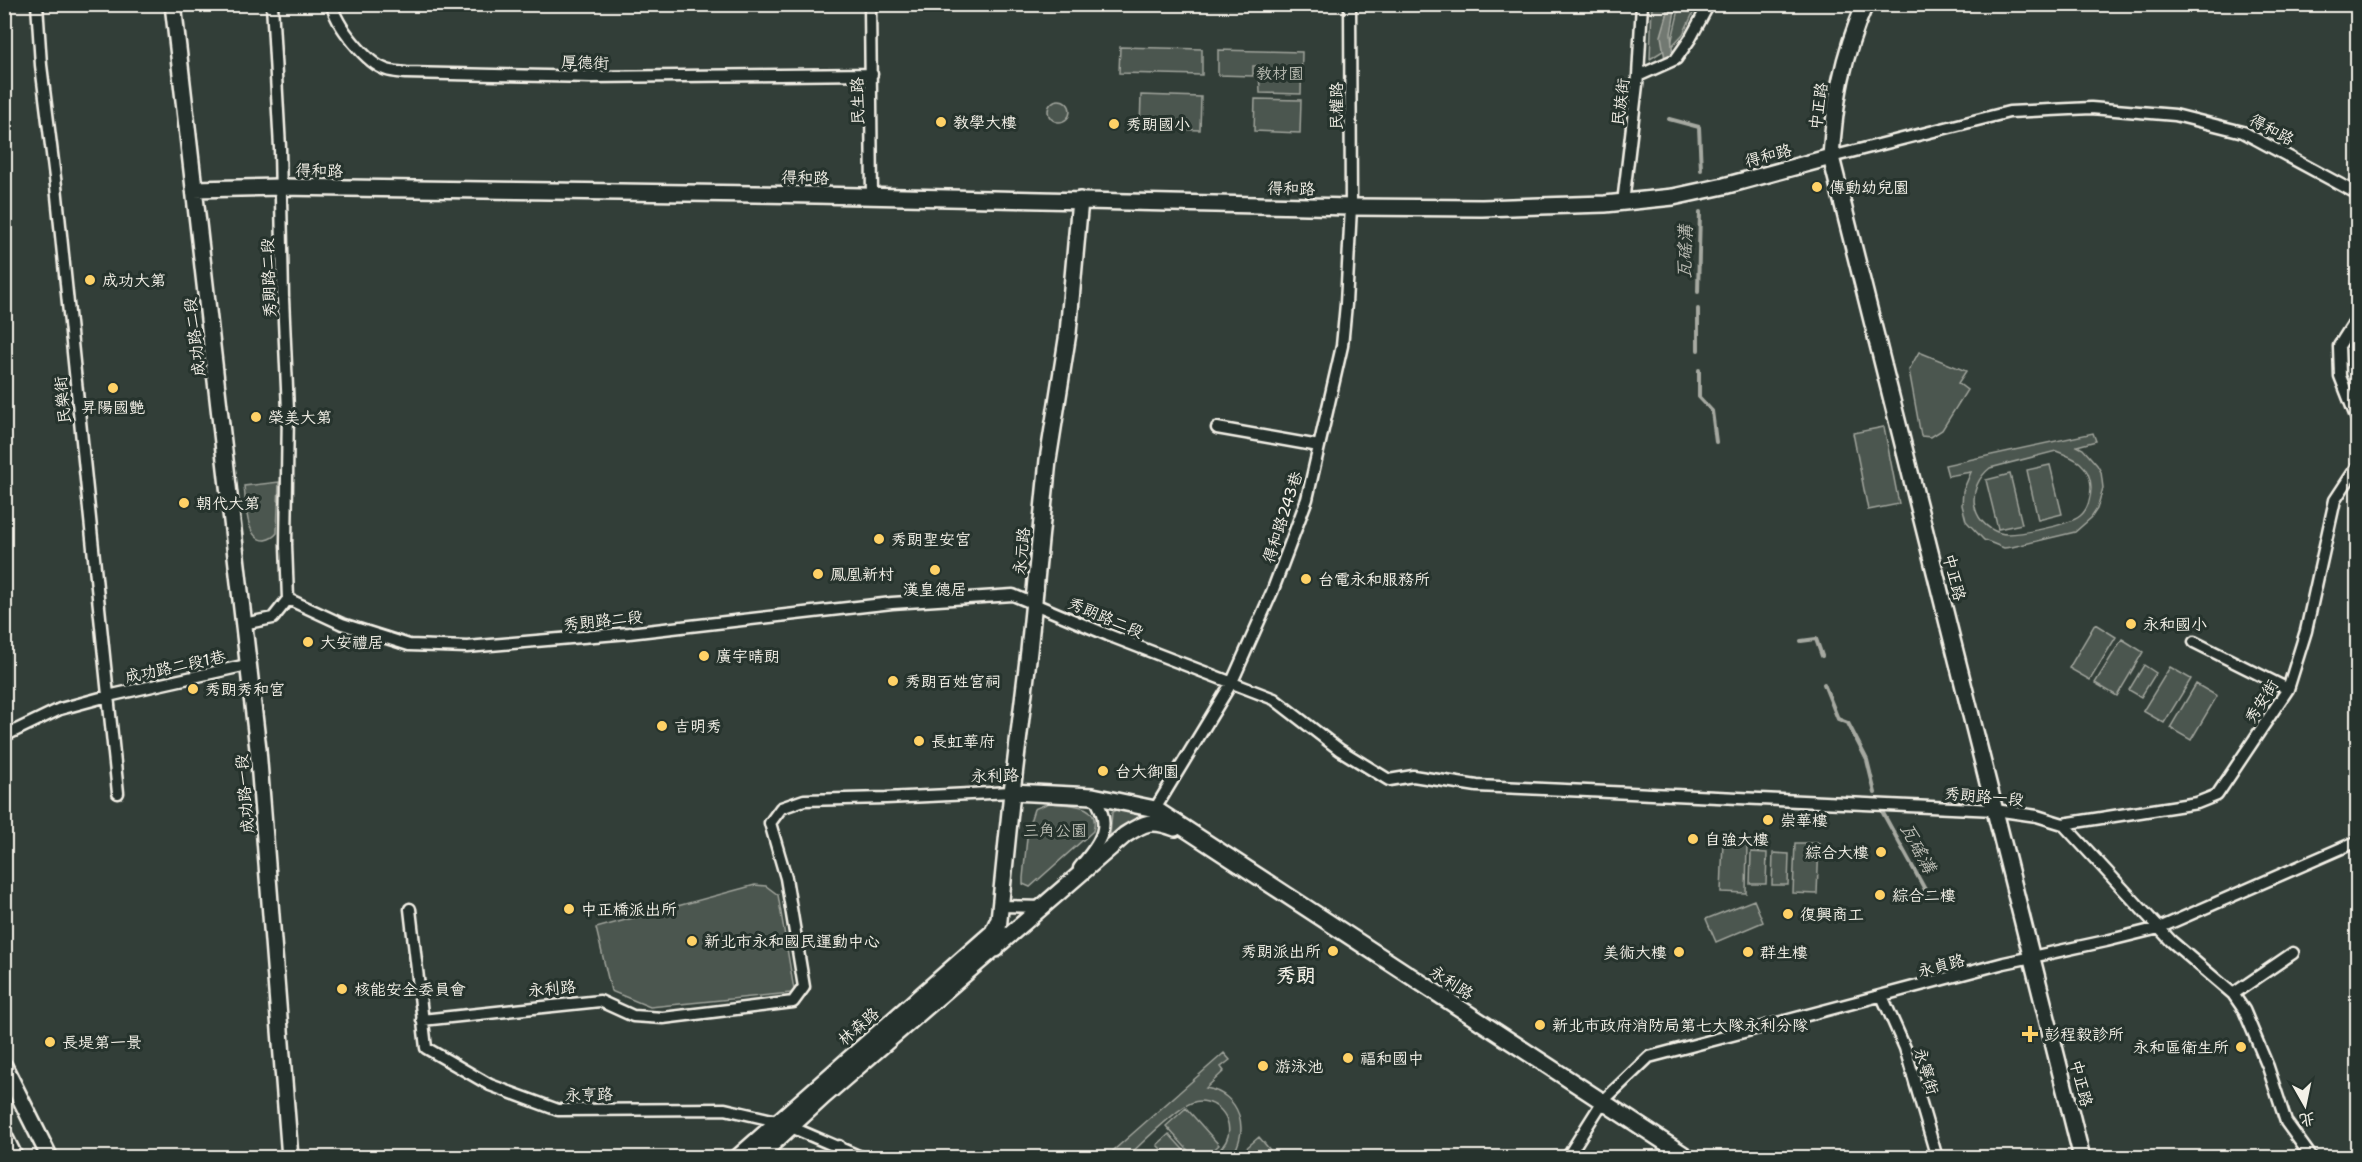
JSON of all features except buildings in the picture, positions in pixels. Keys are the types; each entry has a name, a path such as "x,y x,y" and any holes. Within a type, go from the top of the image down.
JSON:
{"street":[{"name":"民樂街","path":"37,4 41,65 57,194 118,793"},
{"name":"成功路二段","path":"174,4 247,665"},
{"name":"秀朗路二段","path":"272,4 280,148 288,411 286,545 288,599 342,624 409,645 467,647 629,633 892,603 1013,595 1108,635 1275,699 1340,750 1389,780 1413,776 1477,786"},
{"name":"厚德街","path":"332,4 333,13 356,47 384,70 406,73 591,77 872,74"},
{"name":"民生路","path":"870,4 872,198"},
{"name":"民權路","path":"1350,4 1350,207"},
{"name":"民族街","path":"1623,203 1638,76 1642,4"},
{"path":"1638,76 1676,58 1690,39 1709,4"},
{"name":"中正路","path":"1865,4 1851,37 1842,67 1831,157 2082,1158"},
{"name":"得和路","path":"194,189 280,187 816,195 1350,207 1482,208 1623,203 1704,191 2009,112 2091,108 2175,115 2242,132 2358,194"},
{"name":"永元路","path":"999,913 1048,460 1068,333 1080,200"},
{"name":"得和路243巷","path":"1155,808 1232,682 1272,592 1307,499 1342,346 1350,207"},
{"path":"2358,316 2339,346 2340,376 2358,422"},
{"path":"1217,428 1319,446"},
{"name":"秀安街","path":"2063,824 2197,803 2217,795 2288,689 2306,631 2335,500 2358,465"},
{"path":"243,624 273,618 288,599"},
{"path":"2194,642 2288,689"},
{"name":"成功路二段1巷","path":"4,736 60,709 247,665"},
{"name":"成功路一段","path":"247,665 258,749 273,920 290,1158"},
{"name":"秀朗路一段","path":"1477,786 1995,810 2037,816 2063,824"},
{"name":"永利路","path":"422,1020 600,1001 633,1016 663,1018 793,1002 804,987 786,878 770,823 781,808 804,800 1012,792 1093,796 1155,808 1689,1158"},
{"path":"1057,896 1098,845 1105,819 1102,809 1093,796"},
{"path":"1057,896 1125,835 1144,823 1160,822 1202,838"},
{"path":"2063,824 2159,928 2233,994 2244,1010 2268,1067 2286,1122 2312,1158"},
{"name":"永貞路","path":"1567,1158 1604,1101 1649,1057 2032,957 2159,928 2358,841"},
{"name":"林森路","path":"737,1158 784,1124 1057,896"},
{"path":"996,949 999,913 1045,907"},
{"name":"永亨路","path":"410,909 426,1048 490,1085 558,1110 725,1109 784,1124 863,1158"},
{"name":"林森路","path":"758,1158 784,1124 993,933 999,913"},
{"path":"2233,994 2293,953"},
{"name":"永寧街","path":"1882,996 1905,1048 1937,1158"},
{"path":"4,1066 50,1158"},
{"path":"4,1136 15,1158"},
{"path":"835,1158 839,1146"}],"green space":[{"path":"1023,4 1274,4 1274,7"},
{"path":"1652,5 1667,5 1666,49 1650,59"},
{"path":"1680,5 1697,5 1683,34 1670,48"},
{"path":"1120,47 1202,49 1202,75 1119,73"},
{"name":"教材園","path":"1218,50 1302,52 1301,94 1260,93 1259,66 1253,66 1253,76 1218,75"},
{"path":"1141,95 1201,97 1200,130 1140,128"},
{"name":"教材園","path":"1255,99 1301,100 1300,133 1254,131"},
{"path":"1059,100 1067,103 1070,111 1067,119 1059,122 1051,119 1048,111 1051,103"},
{"path":"1919,352 1966,371 1958,383 1967,390 1942,430 1931,437 1921,436 1909,370"},
{"path":"1884,427 1899,504 1868,510 1853,433"},
{"path":"2093,433 2096,441 2077,446 2083,449 2097,465 2101,472 2103,488 2097,509 2091,518 2075,532 2004,548 1984,540 1966,521 1962,505 1963,491 1971,472 1948,476 1945,465","holes":["2056,451 2075,459 2088,473 2091,487 2090,499 2080,516 2053,526 2006,534 1990,528 1982,521 1974,504 1974,494 1982,476 1990,468"]},
{"path":"2050,465 2062,514 2038,520 2027,470"},
{"path":"2010,474 2022,524 1998,529 1986,480"},
{"path":"279,482 277,533 267,540 258,539 250,527 244,486"},
{"path":"2095,624 2116,637 2090,680 2069,668"},
{"path":"2122,639 2143,652 2117,696 2095,683"},
{"path":"2144,665 2156,673 2141,697 2129,690"},
{"path":"2170,667 2191,679 2164,723 2143,711"},
{"path":"2196,684 2217,696 2191,740 2170,728"},
{"name":"三角公園","path":"1049,803 1074,805 1088,810 1093,815 1093,831 1030,887 1023,884 1028,828 1034,809"},
{"path":"1116,810 1145,815 1110,836 1112,812"},
{"path":"1723,841 1747,842 1746,893 1721,892"},
{"path":"1795,843 1819,843 1817,894 1793,893"},
{"path":"1751,852 1767,853 1766,884 1750,884"},
{"path":"1773,853 1789,854 1788,885 1772,885"},
{"path":"755,885 766,886 778,895 794,990 791,993 650,1007 611,991 596,928"},
{"path":"1754,900 1763,922 1716,942 1706,919"},
{"path":"1224,1053 1230,1060 1221,1067 1224,1071 1206,1088 1227,1098 1239,1115 1240,1136 1231,1157 1211,1157 1227,1139 1229,1128 1219,1108 1199,1101 1177,1112 1127,1157 1106,1157"},
{"path":"1186,1108 1219,1145 1206,1157 1194,1157 1166,1126"},
{"path":"1169,1134 1190,1157 1169,1157 1157,1145"},
{"path":"1259,1137 1270,1150 1261,1157 1236,1157"}],"shaded area":[{"path":"1670,5 1676,5 1671,34 1673,57 1665,59 1661,36"}],"waterway":[{"name":"瓦磘溝","path":"1669,119 1699,127 1701,170"},
{"name":"瓦磘溝","path":"1698,292 1700,212"},
{"name":"瓦磘溝","path":"1698,309 1698,350"},
{"name":"瓦磘溝","path":"1699,370 1699,397 1712,411 1716,442"},
{"name":"瓦磘溝","path":"1801,641 1816,639 1822,656"},
{"name":"瓦磘溝","path":"1824,684 1838,719 1848,723 1867,760 1875,793"},
{"name":"瓦磘溝","path":"1883,813 1928,895"}],"place":[{"name":"教學大樓","path":"941,122"},
{"name":"秀朗國小","path":"1114,124"},
{"name":"傳動幼兒園","path":"1817,187"},
{"name":"成功大第","path":"90,280"},
{"name":"昇陽國艷","path":"113,388"},
{"name":"榮美大第","path":"256,417"},
{"name":"朝代大第","path":"184,503"},
{"name":"秀朗聖安宮","path":"879,539"},
{"name":"漢皇德居","path":"935,570"},
{"name":"鳳凰新村","path":"818,574"},
{"name":"台電永和服務所","path":"1306,579"},
{"name":"永和國小","path":"2131,624"},
{"name":"大安禮居","path":"308,642"},
{"name":"廣宇晴朗","path":"704,656"},
{"name":"秀朗百姓宮祠","path":"893,681"},
{"name":"秀朗秀和宮","path":"193,689"},
{"name":"吉明秀","path":"662,726"},
{"name":"長虹華府","path":"919,741"},
{"name":"台大御園","path":"1103,771"},
{"name":"崇華樓","path":"1768,820"},
{"name":"自強大樓","path":"1693,839"},
{"name":"綜合大樓","path":"1881,852"},
{"name":"綜合二樓","path":"1880,895"},
{"name":"中正橋派出所","path":"569,909"},
{"name":"復興商工","path":"1788,914"},
{"name":"新北市永和國民運動中心","path":"692,941"},
{"name":"秀朗派出所","path":"1333,951"},
{"name":"美術大樓","path":"1679,952"},
{"name":"群生樓","path":"1748,952"},
{"name":"核能安全委員會","path":"342,989"},
{"name":"新北市政府消防局第七大隊永利分隊","path":"1540,1025"},
{"name":"彭程毅診所","path":"2030,1034"},
{"name":"長堤第一景","path":"50,1042"},
{"name":"永和區衛生所","path":"2241,1047"},
{"name":"福和國中","path":"1348,1058"},
{"name":"游泳池","path":"1263,1066"}],"district":[{"name":"秀朗","path":"1296,975"}]}
